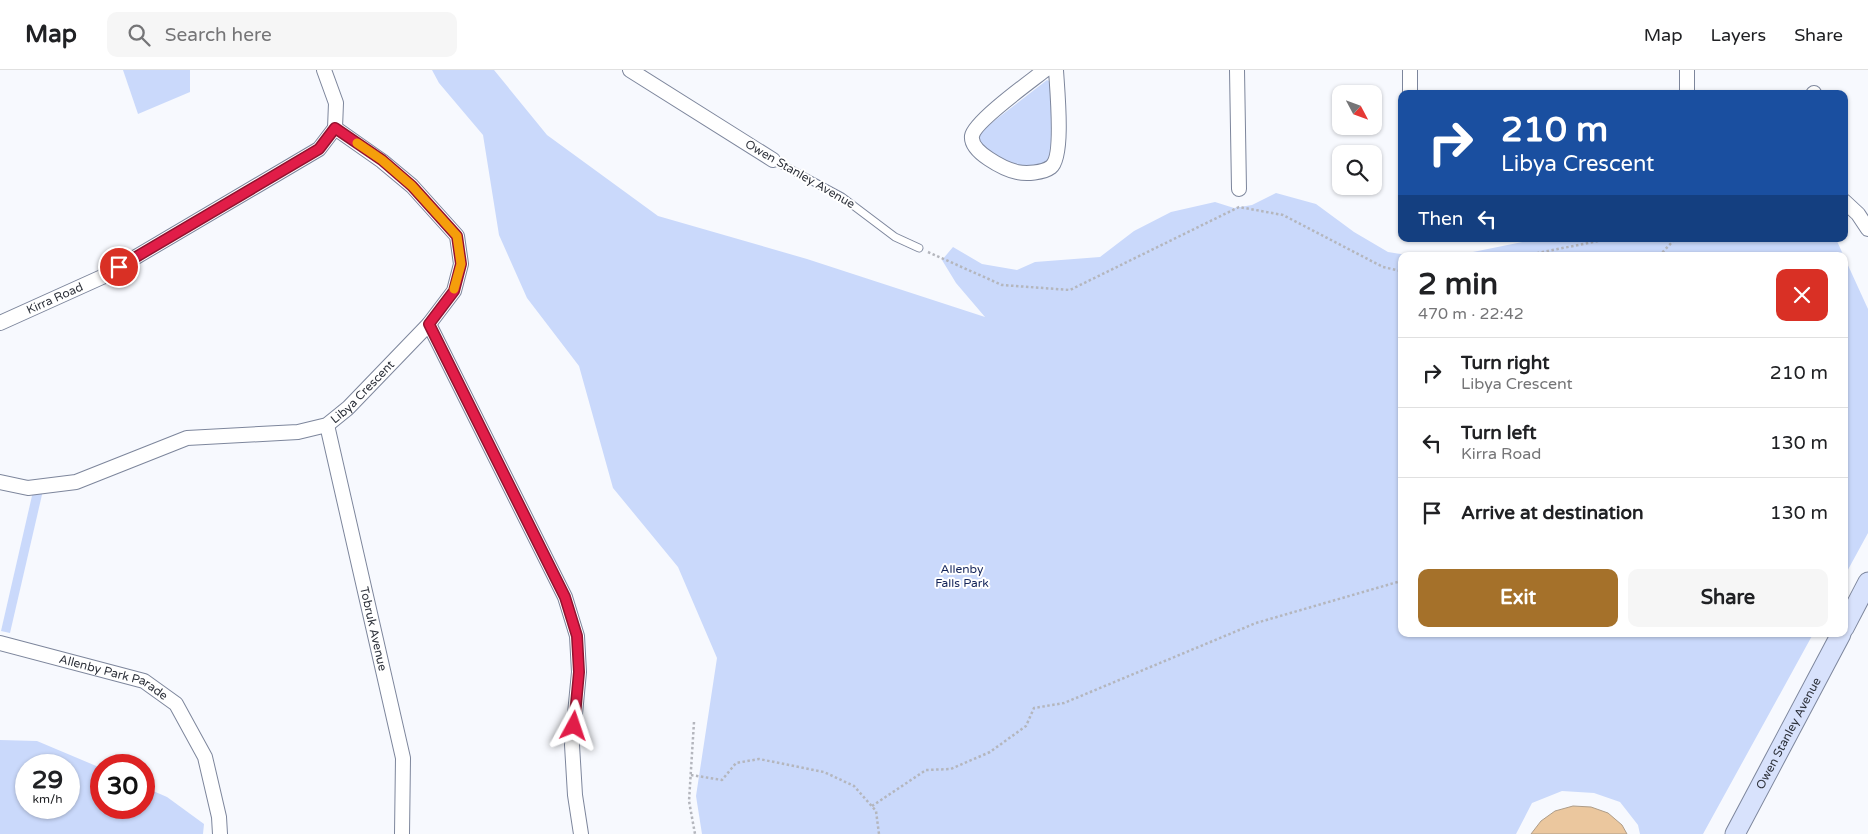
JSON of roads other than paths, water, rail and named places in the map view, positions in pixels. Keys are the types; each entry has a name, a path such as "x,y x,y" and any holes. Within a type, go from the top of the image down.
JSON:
{"street":[{"path":"324,70 336,103 335,128"},
{"name":"Owen Stanley Avenue","path":"630,70 773,160"},
{"path":"1045,70 999,107 974,130 972,136 972,144 982,154 1019,173 1040,172 1051,167 1056,159 1059,146 1056,70"},
{"path":"1237,70 1239,189"},
{"path":"1410,70 1410,90"},
{"path":"1687,70 1687,90"},
{"name":"Kirra Road","path":"0,323 102,277 319,149 335,128"},
{"name":"Libya Crescent","path":"0,482 28,488 76,482 187,438 298,432 327,425 348,408 429,324 454,291 461,264 457,236 412,186 382,160 335,128"},
{"path":"1848,205 1858,214 1868,229"},
{"path":"429,324 565,597 577,636 579,672 572,745 575,795 581,834"},
{"name":"Tobruk Avenue","path":"327,425 403,758 402,834"},
{"path":"1848,620 1868,582"},
{"name":"Owen Stanley Avenue","path":"1735,834 1839,637"},
{"name":"Allenby Park Parade","path":"0,643 144,681 176,704 205,757 220,834"}],"lane":[{"name":"Owen Stanley Avenue","path":"773,160 842,197 895,237 918,248"}],"park label":[{"name":"Allenby Falls Park","path":"962,576"}]}
